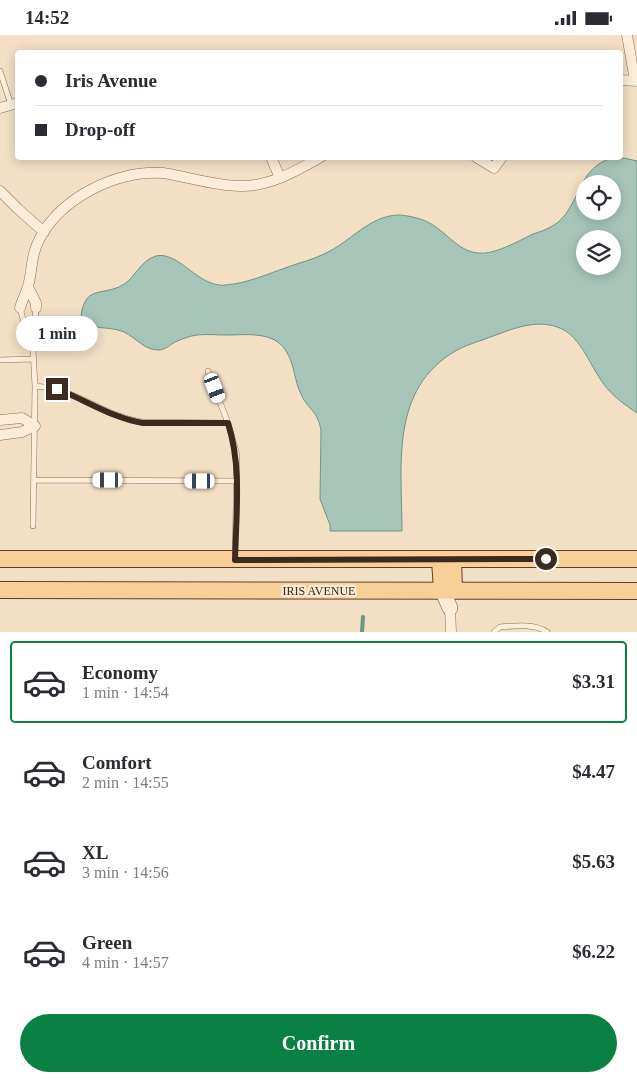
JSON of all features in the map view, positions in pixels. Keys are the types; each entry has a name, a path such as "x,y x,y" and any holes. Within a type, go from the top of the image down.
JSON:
{"main road":[{"path":"0,559 637,559"},
{"path":"447,559 448,590"},
{"name":"IRIS AVENUE","path":"0,590 201,592 637,591"}],"street":[{"path":"623,79 636,81 631,39"},
{"path":"0,109 14,104"},
{"path":"272,160 280,178"},
{"path":"20,308 22,297 28,287 32,256 44,232 56,215 74,201 102,184 151,172 240,186 262,184 280,178 315,160"},
{"path":"481,160 494,168 500,160"},
{"path":"0,191 44,232"},
{"path":"28,287 36,303 36,308"},
{"path":"0,420 22,418 35,426"},
{"path":"0,435 22,432 35,426"},
{"path":"448,590 451,632"}],"lane":[{"path":"0,71 14,104"},
{"path":"20,308 24,323 32,332"},
{"path":"33,526 35,386 32,332 36,308"},
{"path":"0,360 34,359"},
{"path":"208,371 228,423 236,455 238,481 235,560"},
{"path":"35,386 57,389 130,421 143,423 228,423"},
{"path":"34,479 238,481"},
{"path":"494,632 500,627 516,626 541,627 547,632"}],"shaded area":[{"path":"624,158 637,161 637,413 610,392 575,339 562,329 545,324 527,325 457,350 435,366 420,385 410,407 404,430 401,455 402,531 330,531 330,525 320,499 321,430 319,423 301,394 289,356 275,340 260,335 197,335 158,350 147,347 123,332 93,326 81,316 86,300 90,296 124,284 150,258 156,256 164,256 179,262 210,283 221,285 234,284 254,279 319,256 334,249 369,224 389,216 404,215 426,221 461,247 476,253 495,251 547,229 565,215 576,196 576,220 621,220 621,175 588,175 594,168 607,160 623,160"}],"waterway":[{"path":"362,632 363,617"}],"route":[{"path":"57,389 130,421 143,423 228,423 236,455 238,481 235,560 546,559"}]}
